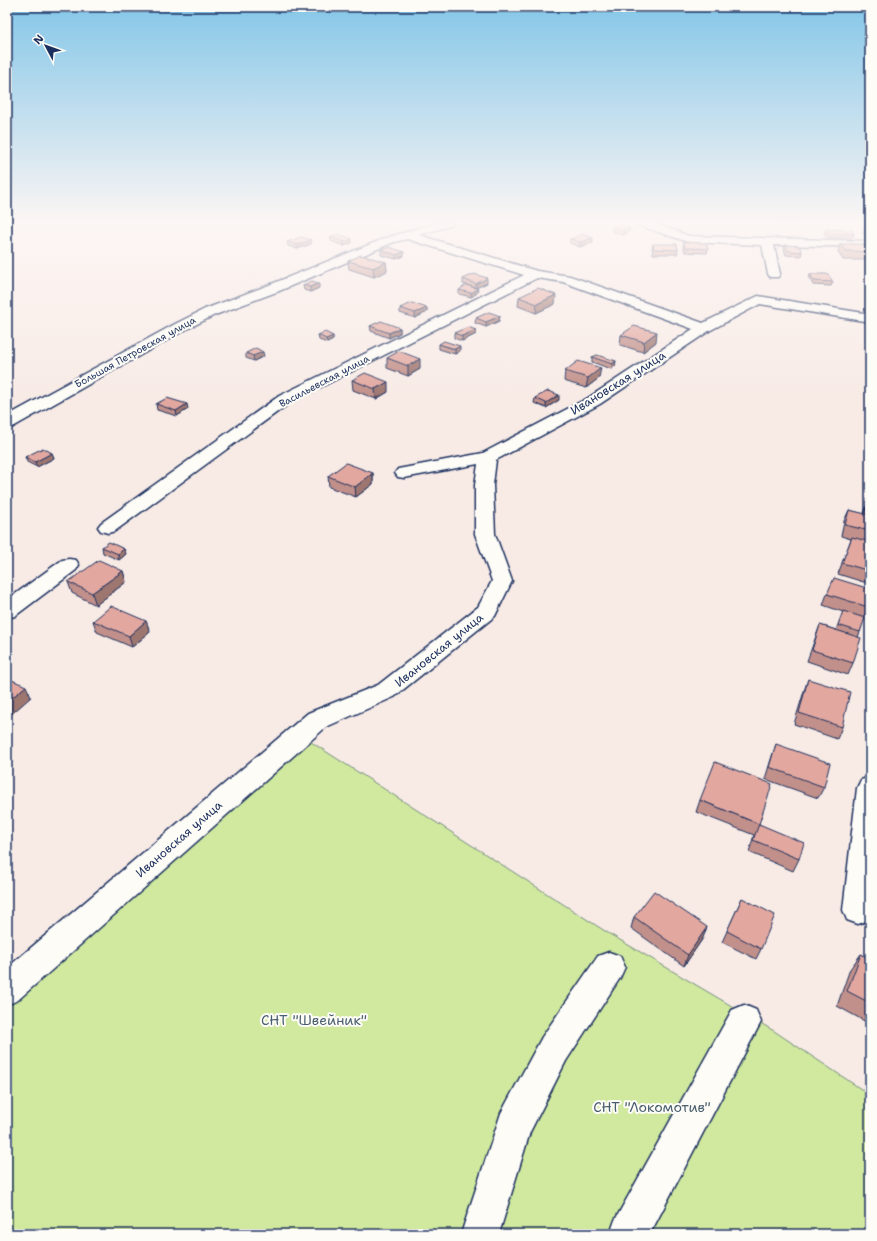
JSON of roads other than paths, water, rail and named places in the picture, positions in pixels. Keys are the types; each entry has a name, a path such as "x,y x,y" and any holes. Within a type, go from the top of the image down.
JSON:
{"street":[{"name":"Большая Петровская улица","path":"7,423 180,327 210,312 291,281"},
{"name":"Васильевская улица","path":"108,527 285,399 521,281"},
{"path":"571,281 704,328"},
{"name":"Ивановская улица","path":"7,988 317,720 386,692 487,611 502,581 485,534 484,485 488,458 594,401 704,328 758,300 870,318"},
{"path":"404,473 488,458"},
{"path":"7,611 69,566"},
{"path":"858,910 870,788"},
{"path":"480,1234 514,1126 554,1049 609,967"},
{"path":"629,1234 744,1022"}],"park label":[{"name":"СНТ \"Швейник\"","path":"314,1020"},
{"name":"СНТ \"Локомотив\"","path":"652,1107"}]}
